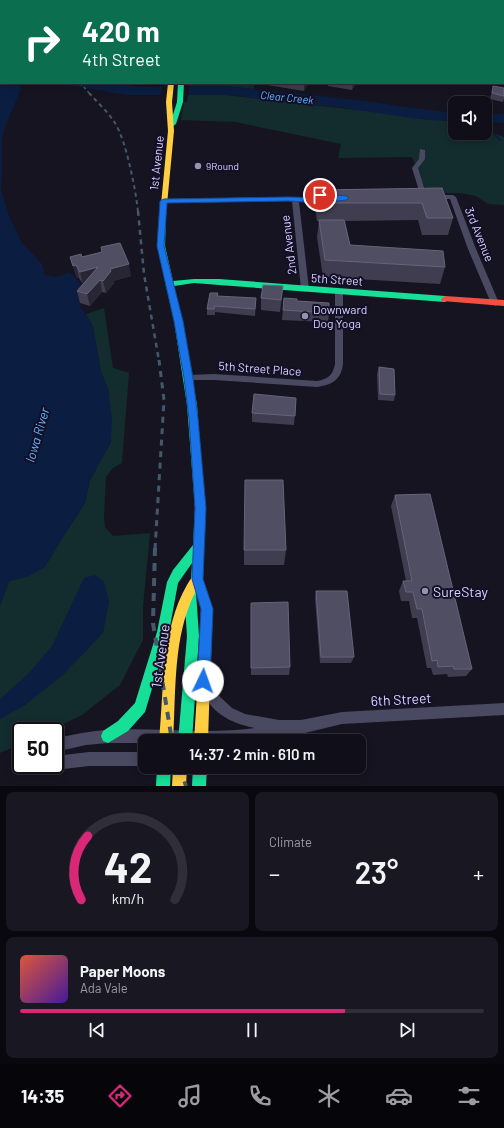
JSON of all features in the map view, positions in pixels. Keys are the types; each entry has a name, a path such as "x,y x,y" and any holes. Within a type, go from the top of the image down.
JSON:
{"main road":[{"name":"1st Avenue","path":"171,84 169,102 171,131 161,246 189,378 193,412 200,508 198,579 207,609 201,734"},
{"name":"1st Avenue","path":"171,131 180,102 181,84"},
{"name":"5th Street","path":"169,284 208,281 500,303"},
{"path":"108,736 123,726 140,707 163,632 173,582 177,574 199,546"},
{"name":"1st Avenue","path":"175,734 173,654 184,602 198,579"},
{"path":"176,734 193,636 190,592"},
{"path":"163,786 164,774"},
{"path":"179,786 180,774"},
{"path":"199,786 200,774"}],"street":[{"path":"416,197 424,197 415,168 422,159 422,150"},
{"name":"3rd Avenue","path":"424,197 453,197 472,249 500,303"},
{"path":"164,201 295,199 304,201 333,198"},
{"name":"2nd Avenue","path":"295,199 305,289"},
{"name":"5th Street Place","path":"189,378 214,377 317,384 329,382 338,372 339,292"},
{"path":"203,681 212,700 233,717 280,726"},
{"name":"6th Street","path":"258,734 280,726 301,727 342,718 504,709"},
{"path":"297,734 301,727"},
{"name":"6th Street","path":"64,743 86,738 108,736 138,737"},
{"path":"64,761 104,757 138,759"}],"green space":[{"path":"189,84 254,84 254,89 224,86 189,86"},
{"path":"217,94 448,120 448,140 492,140 492,133 504,137 504,205 488,204 476,196 459,193 427,193 412,157 338,158 341,144 235,122 181,120 184,102 187,102 188,95"},
{"path":"104,308 113,368 129,373 122,463 113,468 106,477 104,517 105,527 113,536 150,533 143,607 143,640 120,685 82,715 64,724 64,722 12,722 12,748 0,753 0,606 9,581 29,576 59,543 85,503 90,480 111,442 108,389 101,372 93,327 86,314"}],"water":[{"name":"Iowa River","path":"0,84 20,84 21,89 5,127 2,139 1,189 9,216 22,243 42,264 45,275 56,277 69,272 86,289 79,305 93,327 101,372 108,389 112,417 111,442 90,480 85,503 45,567 29,576 9,581 0,606"},
{"name":"Clear Creek","path":"61,84 122,84 142,87 224,86 357,100 448,112 448,121 419,119 338,107 280,102 234,95 128,95"},
{"path":"492,114 504,114 504,123 492,122"},
{"path":"95,575 104,582 109,601 103,633 65,673 24,706 0,719 0,699 28,674 52,646 84,578"}],"pier":[{"path":"189,84 188,97 161,98 163,85"}],"building":[{"path":"493,86 504,88 504,96 492,93"},
{"path":"442,188 453,218 427,218 422,203 319,203 317,190"},
{"path":"319,220 344,220 350,245 443,251 445,267 325,260"},
{"path":"120,243 129,264 110,269 111,271 103,281 100,280 87,294 77,291 98,267 80,272 76,265 73,266 70,257 81,254 82,257 102,252 101,247"},
{"path":"263,285 283,286 281,300 261,298"},
{"path":"210,293 218,293 217,296 256,298 255,309 215,306 214,309 207,309"},
{"path":"284,298 297,299 297,301 329,303 329,313 283,310"},
{"path":"379,367 394,369 395,395 380,394"},
{"path":"254,394 296,398 295,416 252,413"},
{"path":"245,480 283,480 286,550 244,550"},
{"name":"SureStay","path":"430,494 472,669 454,669 453,666 438,667 437,660 432,661 422,609 417,609 413,592 406,592 403,581 412,581 395,495"},
{"path":"316,591 347,591 354,657 321,657"},
{"path":"288,602 290,667 251,668 251,603"}],"waterway":[{"path":"492,132 500,140"}],"railway":[{"path":"81,84 90,94"},
{"path":"89,93 109,115 119,131 130,166 138,212"},
{"path":"138,211 144,274 159,361"},
{"path":"155,549 164,400 159,360"},
{"path":"155,548 153,623 171,734"},
{"path":"182,774 186,786"}],"traffic: fast":[{"path":"173,124 180,102 181,84"},
{"path":"163,215 161,246 178,321 192,405 200,508 197,579 207,609 204,678"},
{"path":"169,284 194,281 219,282 445,299"},
{"path":"108,736 123,726 140,707 163,632 173,582 177,574 199,546"},
{"path":"186,734 193,636 190,592"},
{"path":"163,786 164,774"},
{"path":"199,786 200,774"}],"traffic: slow":[{"path":"163,215 171,131 169,102 171,84"},
{"path":"166,734 175,636 184,603 197,579"},
{"path":"201,734 204,678"},
{"path":"179,786 180,774"}],"traffic: jam":[{"path":"445,299 504,303"}],"place":[{"name":"9Round","path":"198,166"},
{"name":"Downward Dog Yoga","path":"305,316"},
{"name":"SureStay","path":"425,591"}],"route":[{"path":"203,681 207,609 198,579 200,508 194,419 189,378 178,321 162,257 161,236 164,201 288,199 321,201 346,198 320,195"}]}
